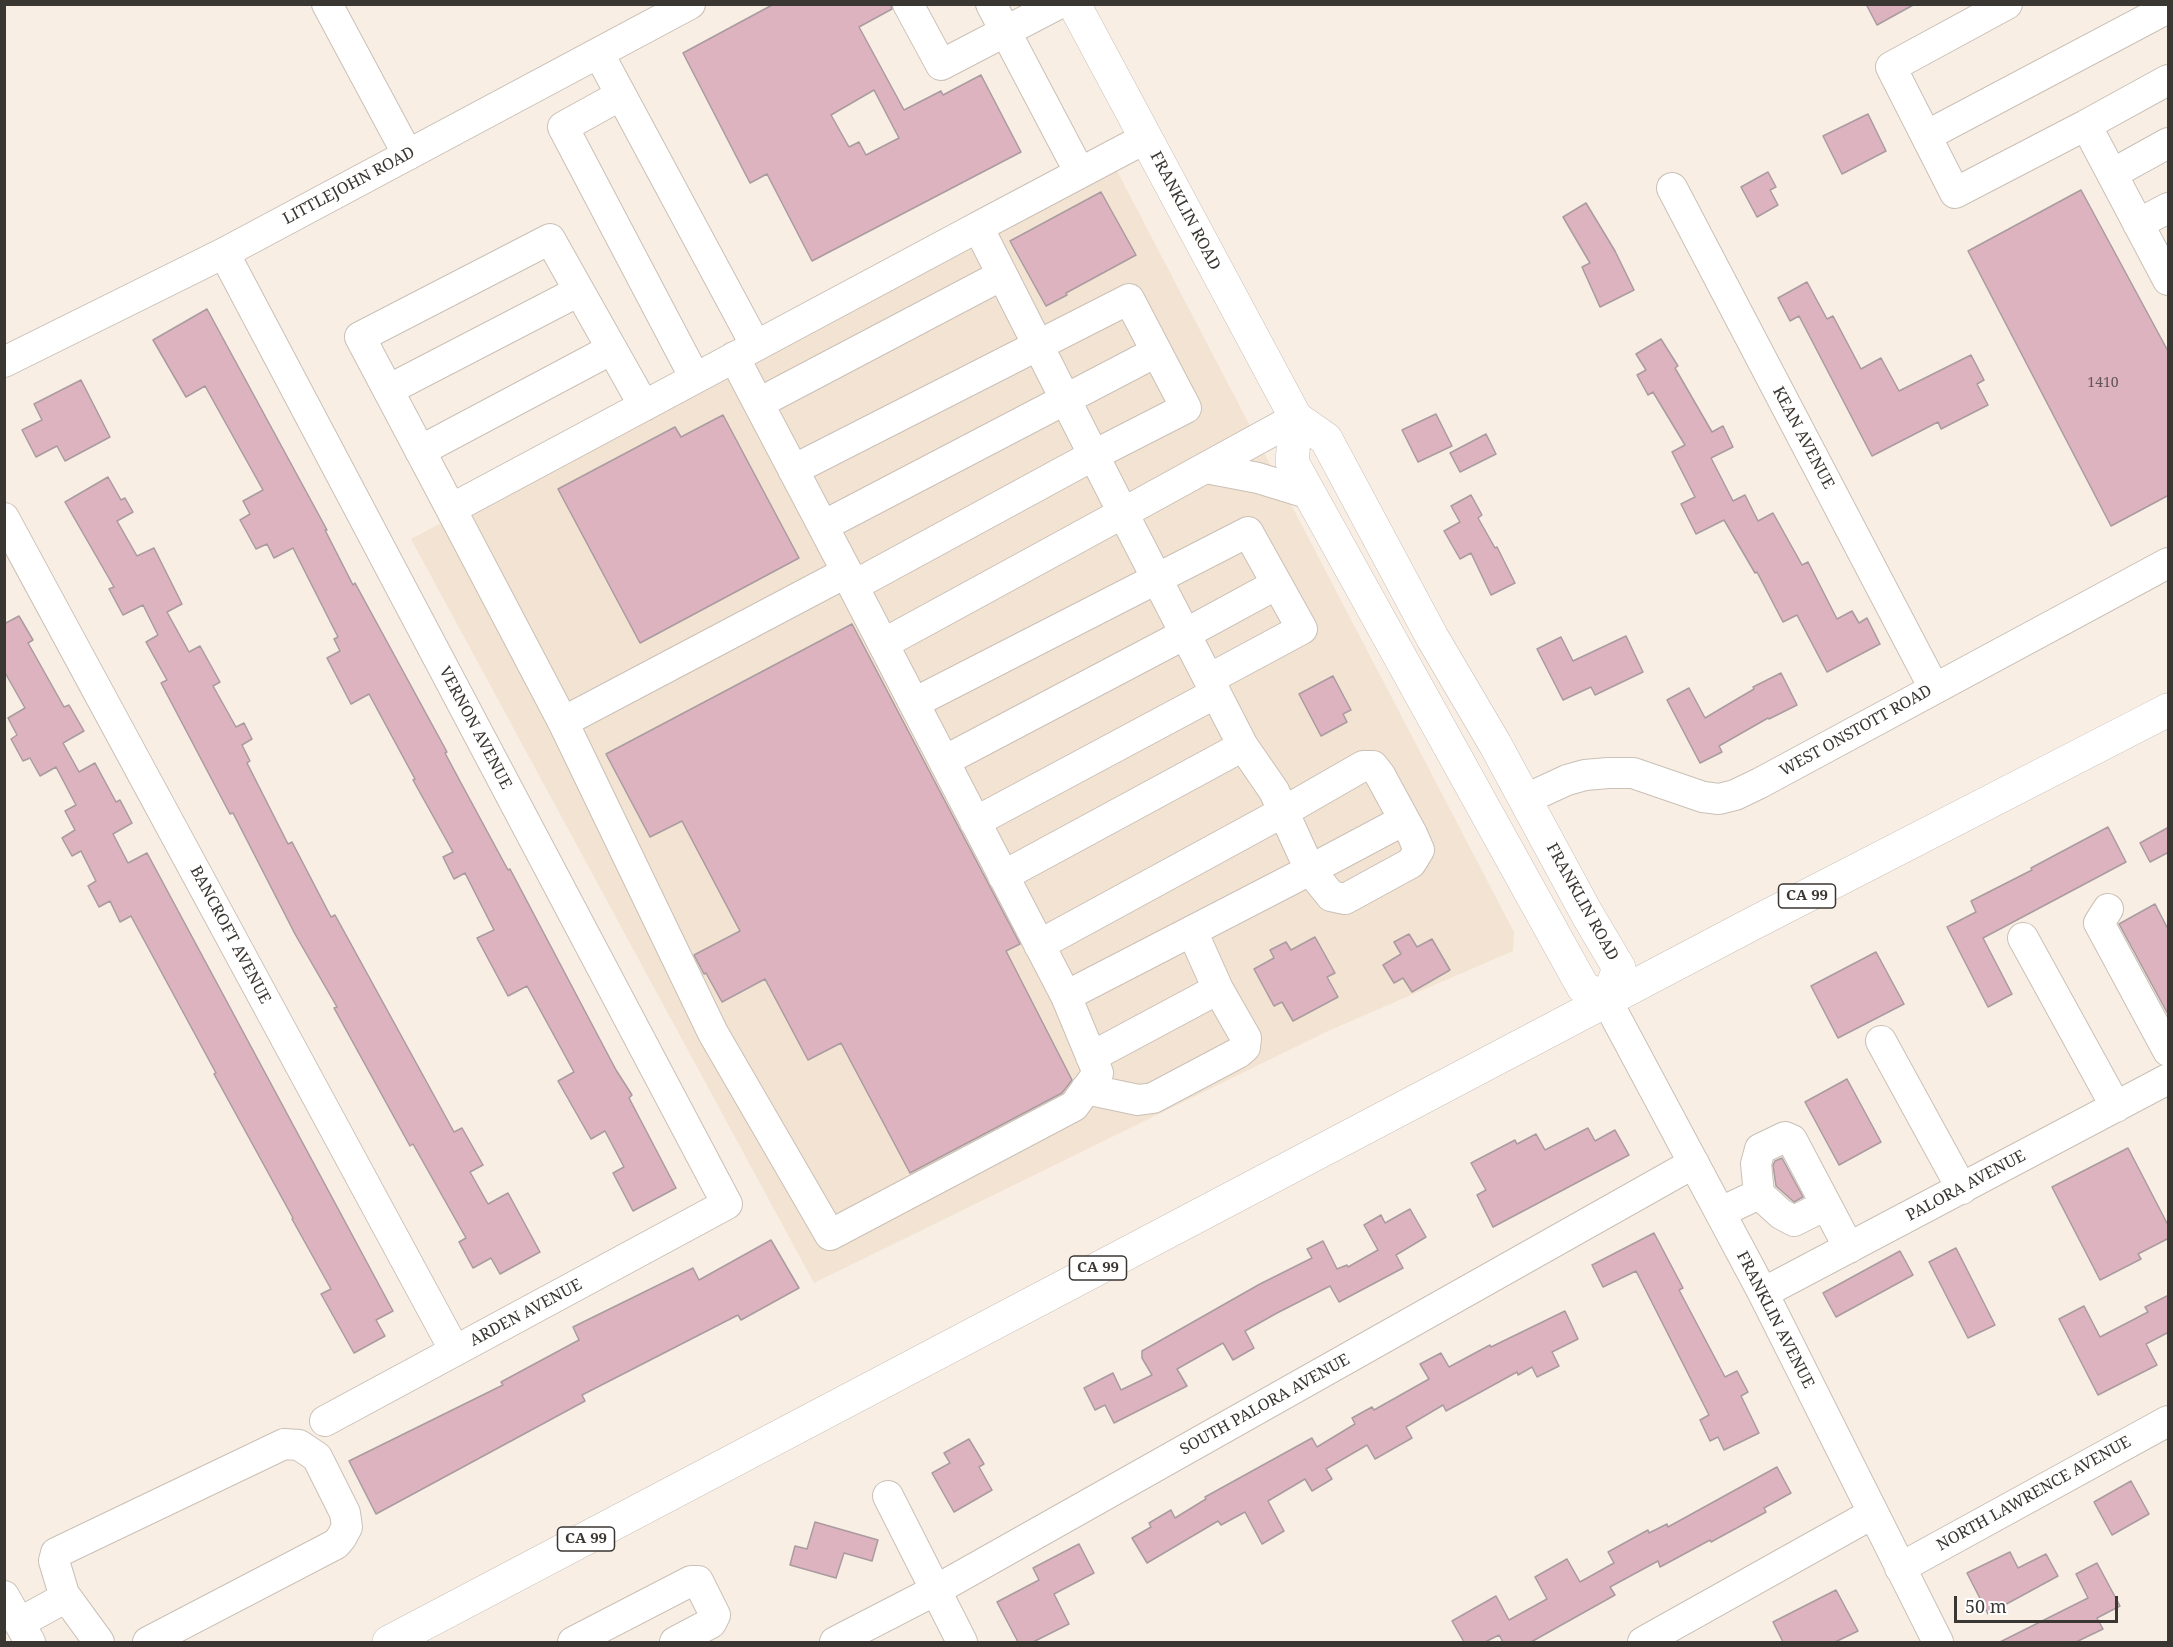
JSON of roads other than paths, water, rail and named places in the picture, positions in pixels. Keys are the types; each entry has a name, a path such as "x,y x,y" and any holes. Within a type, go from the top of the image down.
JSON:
{"main road":[{"name":"FRANKLIN ROAD","path":"1074,4 1296,418 1326,440 1432,637 1526,799 1587,914 1619,968 1608,1001"},
{"path":"1296,418 1292,462 1583,987 1608,1001"},
{"name":"CA 99","path":"389,1642 1750,925 2169,710"}],"street":[{"path":"327,4 408,155"},
{"path":"908,4 941,65 1058,4"},
{"path":"990,4 1080,173"},
{"path":"2007,4 1891,67 1955,193 2169,80"},
{"path":"1926,136 2169,8"},
{"name":"LITTLEJOHN ROAD","path":"4,362 224,253 599,54 672,9"},
{"path":"599,54 745,352 759,403 1066,996 1098,1073 1074,1106 830,1235 713,1033 563,722 360,338 550,239 644,406"},
{"path":"621,95 562,127 695,378"},
{"path":"2086,125 2169,280"},
{"path":"451,509 1146,138"},
{"path":"2112,174 2169,143"},
{"name":"KEAN AVENUE","path":"1672,188 1935,688"},
{"path":"2138,224 2169,208"},
{"path":"978,227 1243,746 1274,791 1283,812 1310,870 1330,896 1345,899 1411,863 1419,850 1373,766 1362,766 1283,812 1039,945"},
{"name":"VERNON AVENUE","path":"224,253 727,1204"},
{"path":"759,403 1002,275"},
{"path":"388,390 579,291"},
{"path":"563,722 1186,408 1128,299 793,470"},
{"path":"420,451 612,349"},
{"path":"823,526 1156,352"},
{"path":"883,644 1296,418"},
{"path":"1206,468 1258,478 1310,494"},
{"name":"BANCROFT AVENUE","path":"4,518 455,1351"},
{"path":"914,703 1248,532 1302,629 1212,686 975,822"},
{"name":"WEST ONSTOTT ROAD","path":"1526,799 1567,780 1585,775 1633,773 1703,797 1719,799 1760,783 2169,562"},
{"path":"944,761 1276,584"},
{"path":"1003,876 1243,746"},
{"path":"1066,996 1404,820"},
{"path":"2108,909 2099,923 2169,1051"},
{"path":"1086,1089 1138,1100 1153,1098 1238,1053 1245,1047 1246,1038 1218,989 1192,931"},
{"path":"2023,938 2116,1107"},
{"path":"1091,1057 1218,989"},
{"name":"FRANKLIN AVENUE","path":"1608,1001 1721,1212 1938,1642"},
{"path":"1881,1041 1962,1189"},
{"name":"PALORA AVENUE","path":"1762,1293 2116,1107 2166,1087"},
{"path":"1826,1205 1794,1221 1780,1214 1759,1194 1756,1164 1760,1149 1785,1137 1792,1140 1849,1248"},
{"name":"SOUTH PALORA AVENUE","path":"835,1642 936,1590 1694,1164"},
{"path":"1721,1212 1759,1194"},
{"name":"ARDEN AVENUE","path":"325,1421 727,1204"},
{"name":"NORTH LAWRENCE AVENUE","path":"1900,1568 2169,1421"},
{"path":"99,1642 64,1594 54,1561 56,1553 284,1444 299,1445 316,1456 345,1514 347,1527 336,1544 148,1642"},
{"path":"888,1496 962,1642"},
{"path":"1643,1642 1872,1514"},
{"path":"573,1642 692,1581 698,1581 715,1616 711,1623 675,1642"},
{"path":"4,1596 25,1633 64,1594"}]}
